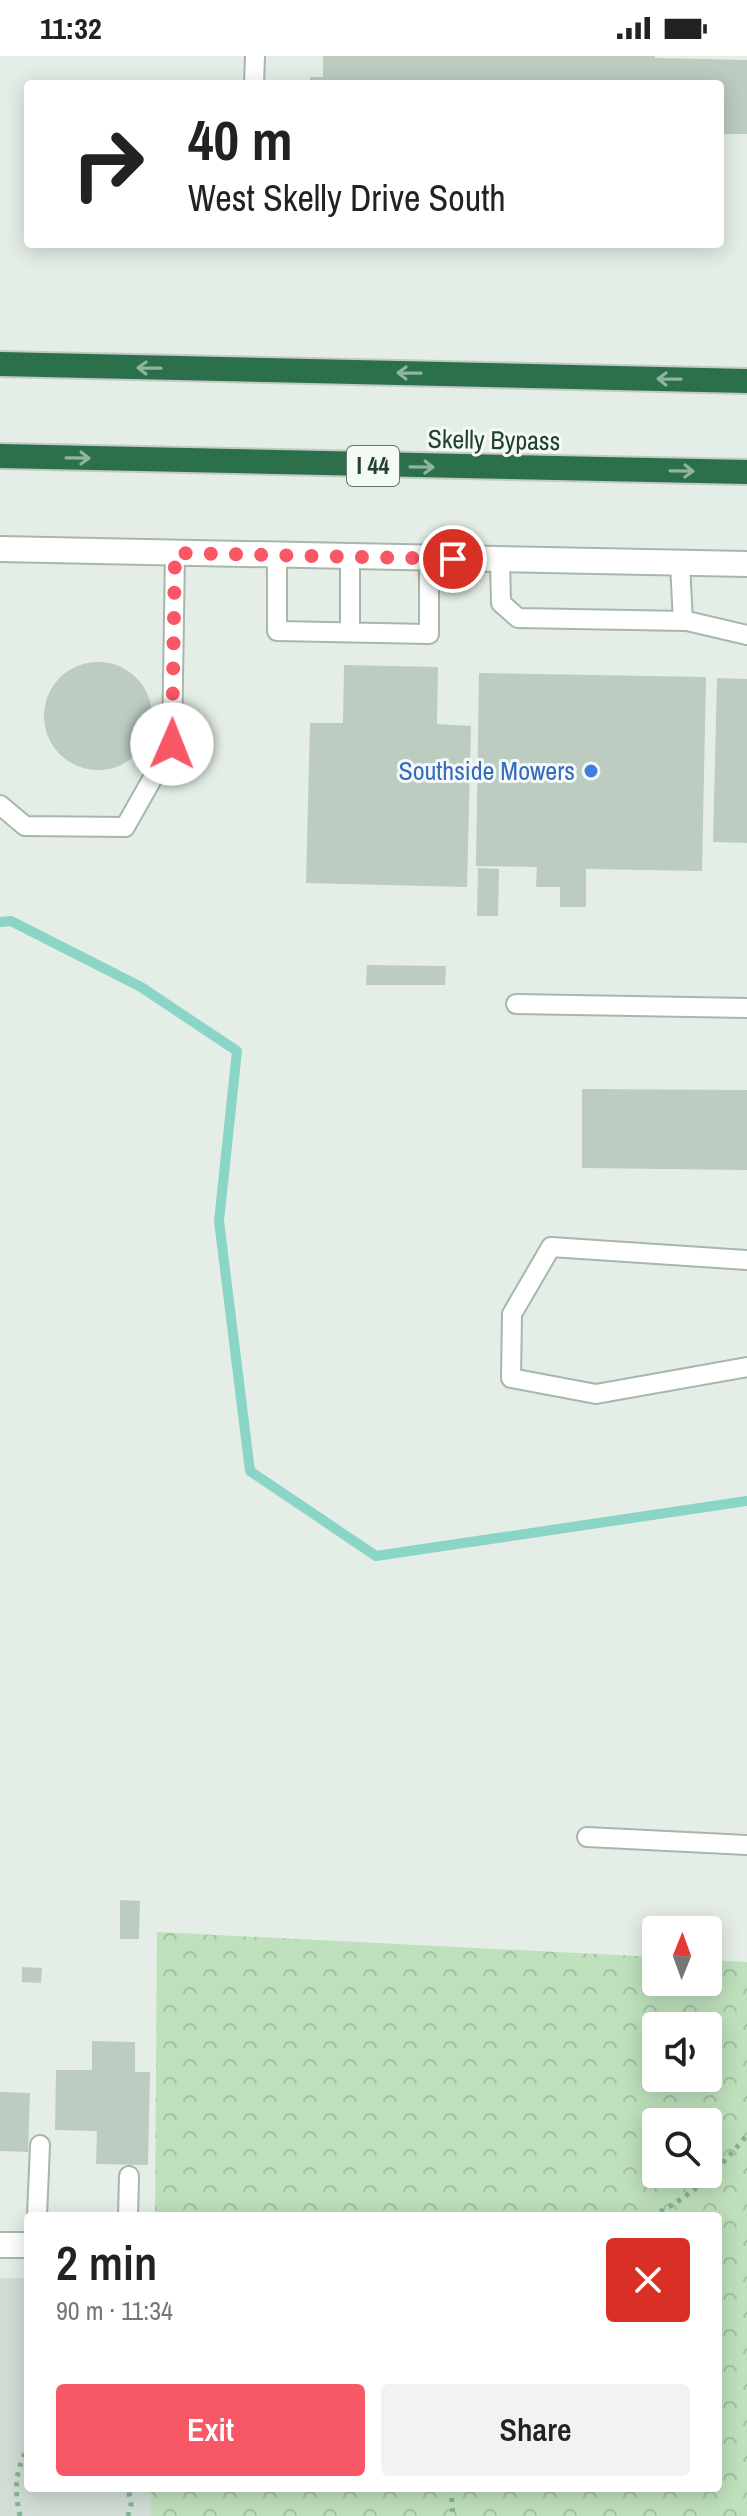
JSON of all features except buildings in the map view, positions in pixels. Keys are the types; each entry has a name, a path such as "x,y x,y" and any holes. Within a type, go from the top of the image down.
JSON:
{"highway":[{"path":"0,364 747,381"},
{"name":"Skelly Bypass","path":"0,456 747,472"}],"street":[{"path":"0,549 747,564"},
{"path":"0,2245 24,2245"}],"lane":[{"path":"254,80 255,56"},
{"path":"0,805 25,826 125,827 172,744 175,553"},
{"path":"277,555 277,631 429,634 429,558"},
{"path":"350,557 350,632"},
{"path":"500,560 501,603 518,618 683,621 747,635"},
{"path":"680,564 683,621"},
{"path":"516,1004 747,1008"},
{"path":"747,1260 551,1247 512,1314 511,1378 596,1394 747,1367"},
{"path":"587,1837 747,1845"},
{"path":"37,2212 40,2145"},
{"path":"128,2212 129,2176"}],"path":[{"path":"659,2212 707,2180 747,2135"},
{"path":"20,2516 16,2498 17,2467 24,2454"},
{"path":"128,2516 131,2504 129,2492"},
{"path":"451,2492 453,2516"}],"shaded area":[{"path":"0,2278 24,2278 24,2492 151,2492 150,2516 0,2516"}],"green space":[{"path":"157,1932 642,1956 642,1996 722,1996 722,1961 747,1962 747,2516 150,2516 151,2492 722,2492 722,2212 155,2212"}],"waterway":[{"path":"0,922 11,921 141,987 237,1051 219,1221 250,1471 376,1556 747,1501"}],"place":[{"name":"Southside Mowers","path":"591,771"}],"route":[{"path":"172,744 175,553 453,559"}]}
